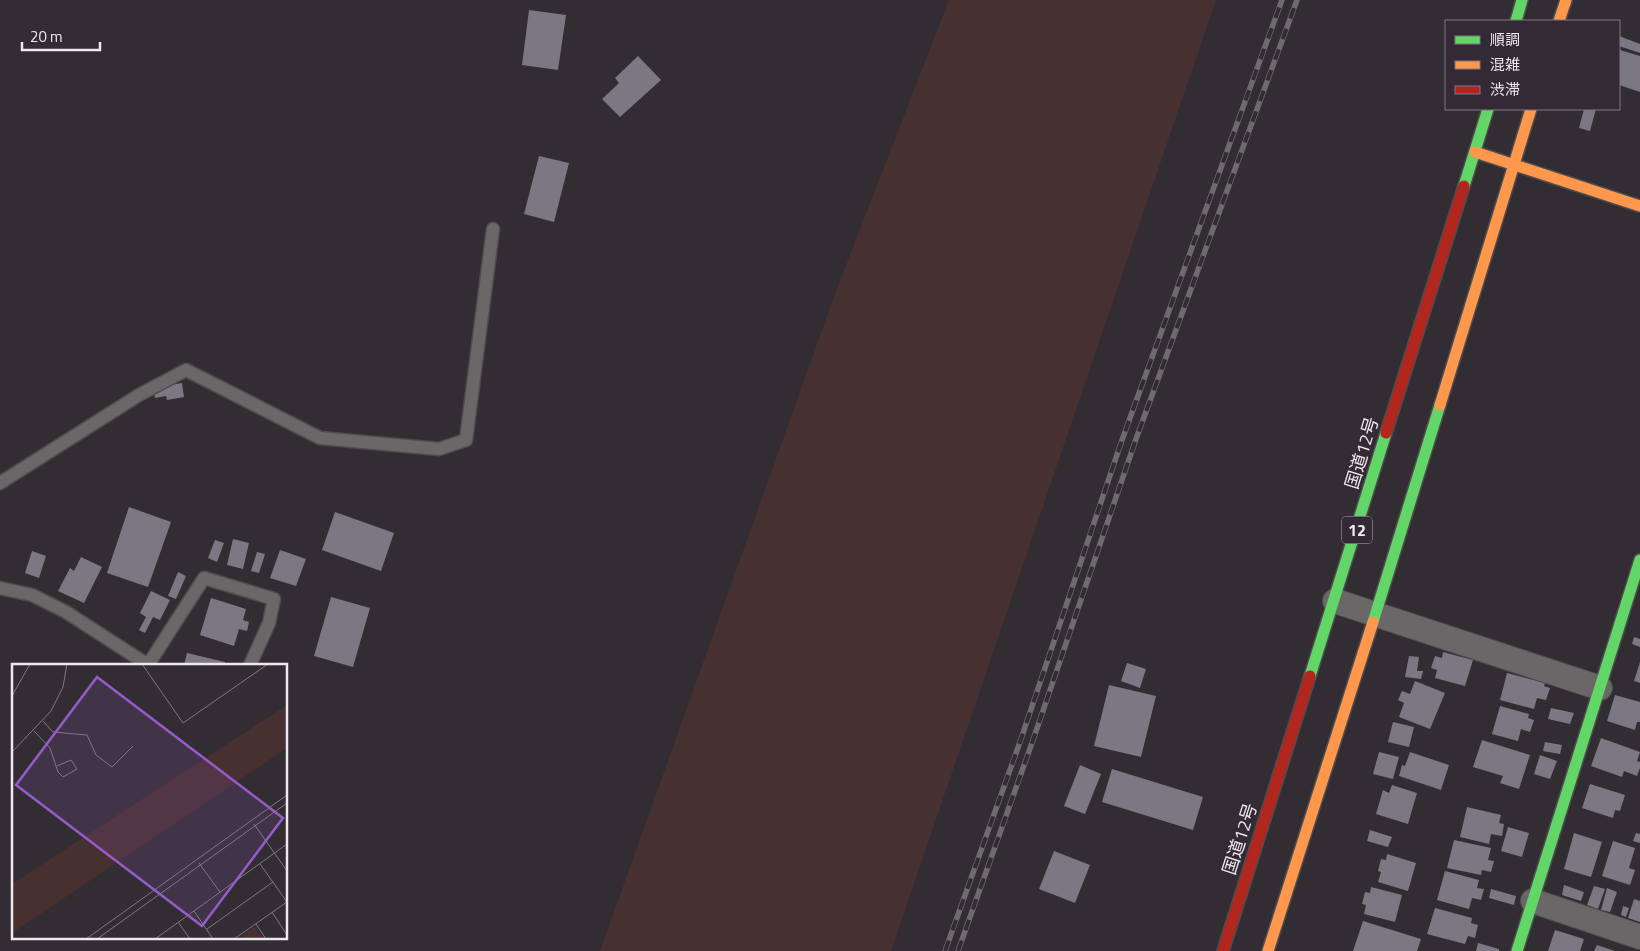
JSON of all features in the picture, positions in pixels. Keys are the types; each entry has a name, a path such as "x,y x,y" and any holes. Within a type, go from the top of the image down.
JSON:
{"main road":[{"path":"1516,20 1522,0"},
{"path":"1559,20 1566,0"},
{"name":"国道12号","path":"1223,951 1488,110"},
{"name":"12","path":"1268,951 1532,110"},
{"path":"1475,152 1640,206"},
{"path":"1517,951 1640,560"}],"street":[{"path":"1334,601 1600,688"},
{"path":"1533,901 1640,936"}],"lane":[{"path":"0,483 139,395 186,370 320,438 439,449 466,440 493,229"},
{"path":"149,664 204,578 274,599 269,623 250,664"},
{"path":"0,588 32,595 66,612 146,664"}],"shaded area":[{"path":"949,0 1216,0 891,951 600,951 836,291"}],"building":[{"path":"529,10 566,15 558,70 522,65"},
{"path":"1620,36 1640,44 1640,53 1620,46"},
{"path":"1620,50 1640,56 1640,92 1620,85"},
{"path":"638,56 661,80 620,117 602,99 619,83 615,78"},
{"path":"1584,110 1596,110 1590,131 1579,128"},
{"path":"539,156 569,163 554,222 524,214"},
{"path":"182,383 184,397 167,400 166,396 155,398 153,388"},
{"path":"129,507 171,522 148,587 107,573"},
{"path":"335,512 394,533 381,571 322,550"},
{"path":"233,539 249,543 243,569 227,565"},
{"path":"215,540 224,543 217,562 208,558"},
{"path":"280,550 306,559 296,586 270,578"},
{"path":"32,551 46,556 39,578 25,573"},
{"path":"257,552 265,554 259,573 251,571"},
{"path":"81,557 102,567 84,603 58,591 70,568 74,571"},
{"path":"178,572 186,576 176,599 168,596"},
{"path":"151,591 170,600 160,620 153,617 145,633 139,630 146,617 140,613"},
{"path":"331,597 370,608 353,667 314,656"},
{"path":"211,598 246,609 243,620 249,622 247,631 239,629 234,646 200,635"},
{"path":"1634,637 1640,639 1640,647 1632,644"},
{"path":"1443,652 1473,660 1465,686 1435,678 1437,670 1431,668 1435,656 1442,658"},
{"path":"187,653 225,662 225,664 184,664"},
{"path":"1409,656 1419,657 1417,671 1423,671 1421,679 1405,677"},
{"path":"1640,662 1640,683 1634,681"},
{"path":"1127,663 1146,669 1140,688 1121,681"},
{"path":"1507,673 1545,683 1544,686 1550,688 1546,700 1537,698 1534,709 1500,700"},
{"path":"1415,681 1445,693 1430,729 1399,717 1404,703 1398,700 1402,691 1410,694"},
{"path":"1109,685 1156,696 1141,757 1094,746"},
{"path":"1615,695 1640,702 1640,722 1637,722 1635,730 1607,721"},
{"path":"1500,706 1529,714 1528,718 1534,720 1530,732 1521,729 1518,741 1492,734"},
{"path":"1551,708 1574,713 1570,724 1548,719"},
{"path":"1393,722 1414,727 1409,747 1388,742"},
{"path":"1601,738 1640,752 1637,761 1640,762 1640,768 1637,776 1624,771 1622,777 1591,766"},
{"path":"1482,740 1530,755 1519,789 1500,783 1503,776 1473,767"},
{"path":"1545,742 1562,745 1560,754 1543,751"},
{"path":"1379,752 1399,757 1393,779 1373,774"},
{"path":"1410,752 1449,765 1441,790 1399,776 1402,765 1405,766"},
{"path":"1540,755 1557,761 1550,779 1534,774"},
{"path":"1080,765 1101,774 1085,814 1064,806"},
{"path":"1112,769 1203,797 1193,830 1102,802"},
{"path":"1590,784 1625,795 1620,811 1615,810 1613,818 1582,808"},
{"path":"1392,785 1417,793 1408,824 1376,814 1383,790 1389,793"},
{"path":"1467,807 1501,815 1499,823 1504,824 1502,836 1491,834 1489,844 1460,837"},
{"path":"1508,827 1529,833 1522,857 1501,851"},
{"path":"1370,830 1392,837 1388,847 1367,841"},
{"path":"1574,833 1602,842 1591,877 1564,869"},
{"path":"1636,833 1640,834 1640,843 1633,841"},
{"path":"1454,840 1491,848 1488,860 1494,861 1491,872 1482,870 1481,875 1447,868"},
{"path":"1613,841 1635,848 1629,868 1635,870 1630,885 1602,876"},
{"path":"1054,851 1090,865 1075,903 1039,889"},
{"path":"1387,854 1416,863 1408,891 1378,882 1381,872 1378,871 1381,859 1386,860"},
{"path":"1445,871 1479,880 1477,888 1484,889 1481,900 1472,898 1469,909 1437,900"},
{"path":"1564,885 1584,892 1581,901 1562,895"},
{"path":"1594,886 1605,889 1598,909 1587,905"},
{"path":"1371,887 1402,895 1395,922 1364,914 1366,905 1362,904 1365,892 1370,893"},
{"path":"1607,888 1617,892 1610,912 1601,910"},
{"path":"1491,889 1516,896 1514,905 1489,898"},
{"path":"1634,899 1640,901 1640,922 1628,918"},
{"path":"1623,906 1629,908 1626,917 1621,915"},
{"path":"1435,908 1472,918 1471,923 1478,925 1475,938 1468,936 1465,944 1427,934"},
{"path":"1363,921 1421,939 1417,951 1353,951"},
{"path":"1555,930 1584,939 1580,951 1548,951"},
{"path":"1478,943 1499,949 1499,951 1476,951"},
{"path":"1597,945 1615,951 1594,951"}],"railway":[{"path":"945,951 1020,742 1122,440 1282,0"},
{"path":"958,951 1033,740 1136,439 1297,0"}],"traffic: fast":[{"path":"1516,20 1522,0"},
{"path":"1464,186 1488,110"},
{"path":"1373,622 1440,405"},
{"path":"1310,676 1386,433"},
{"path":"1517,951 1640,560"}],"traffic: slow":[{"path":"1559,20 1566,0"},
{"path":"1440,405 1531,110"},
{"path":"1475,152 1640,206"},
{"path":"1268,951 1373,622"}],"traffic: jam":[{"path":"1386,433 1464,186"},
{"path":"1223,951 1310,676"}]}
